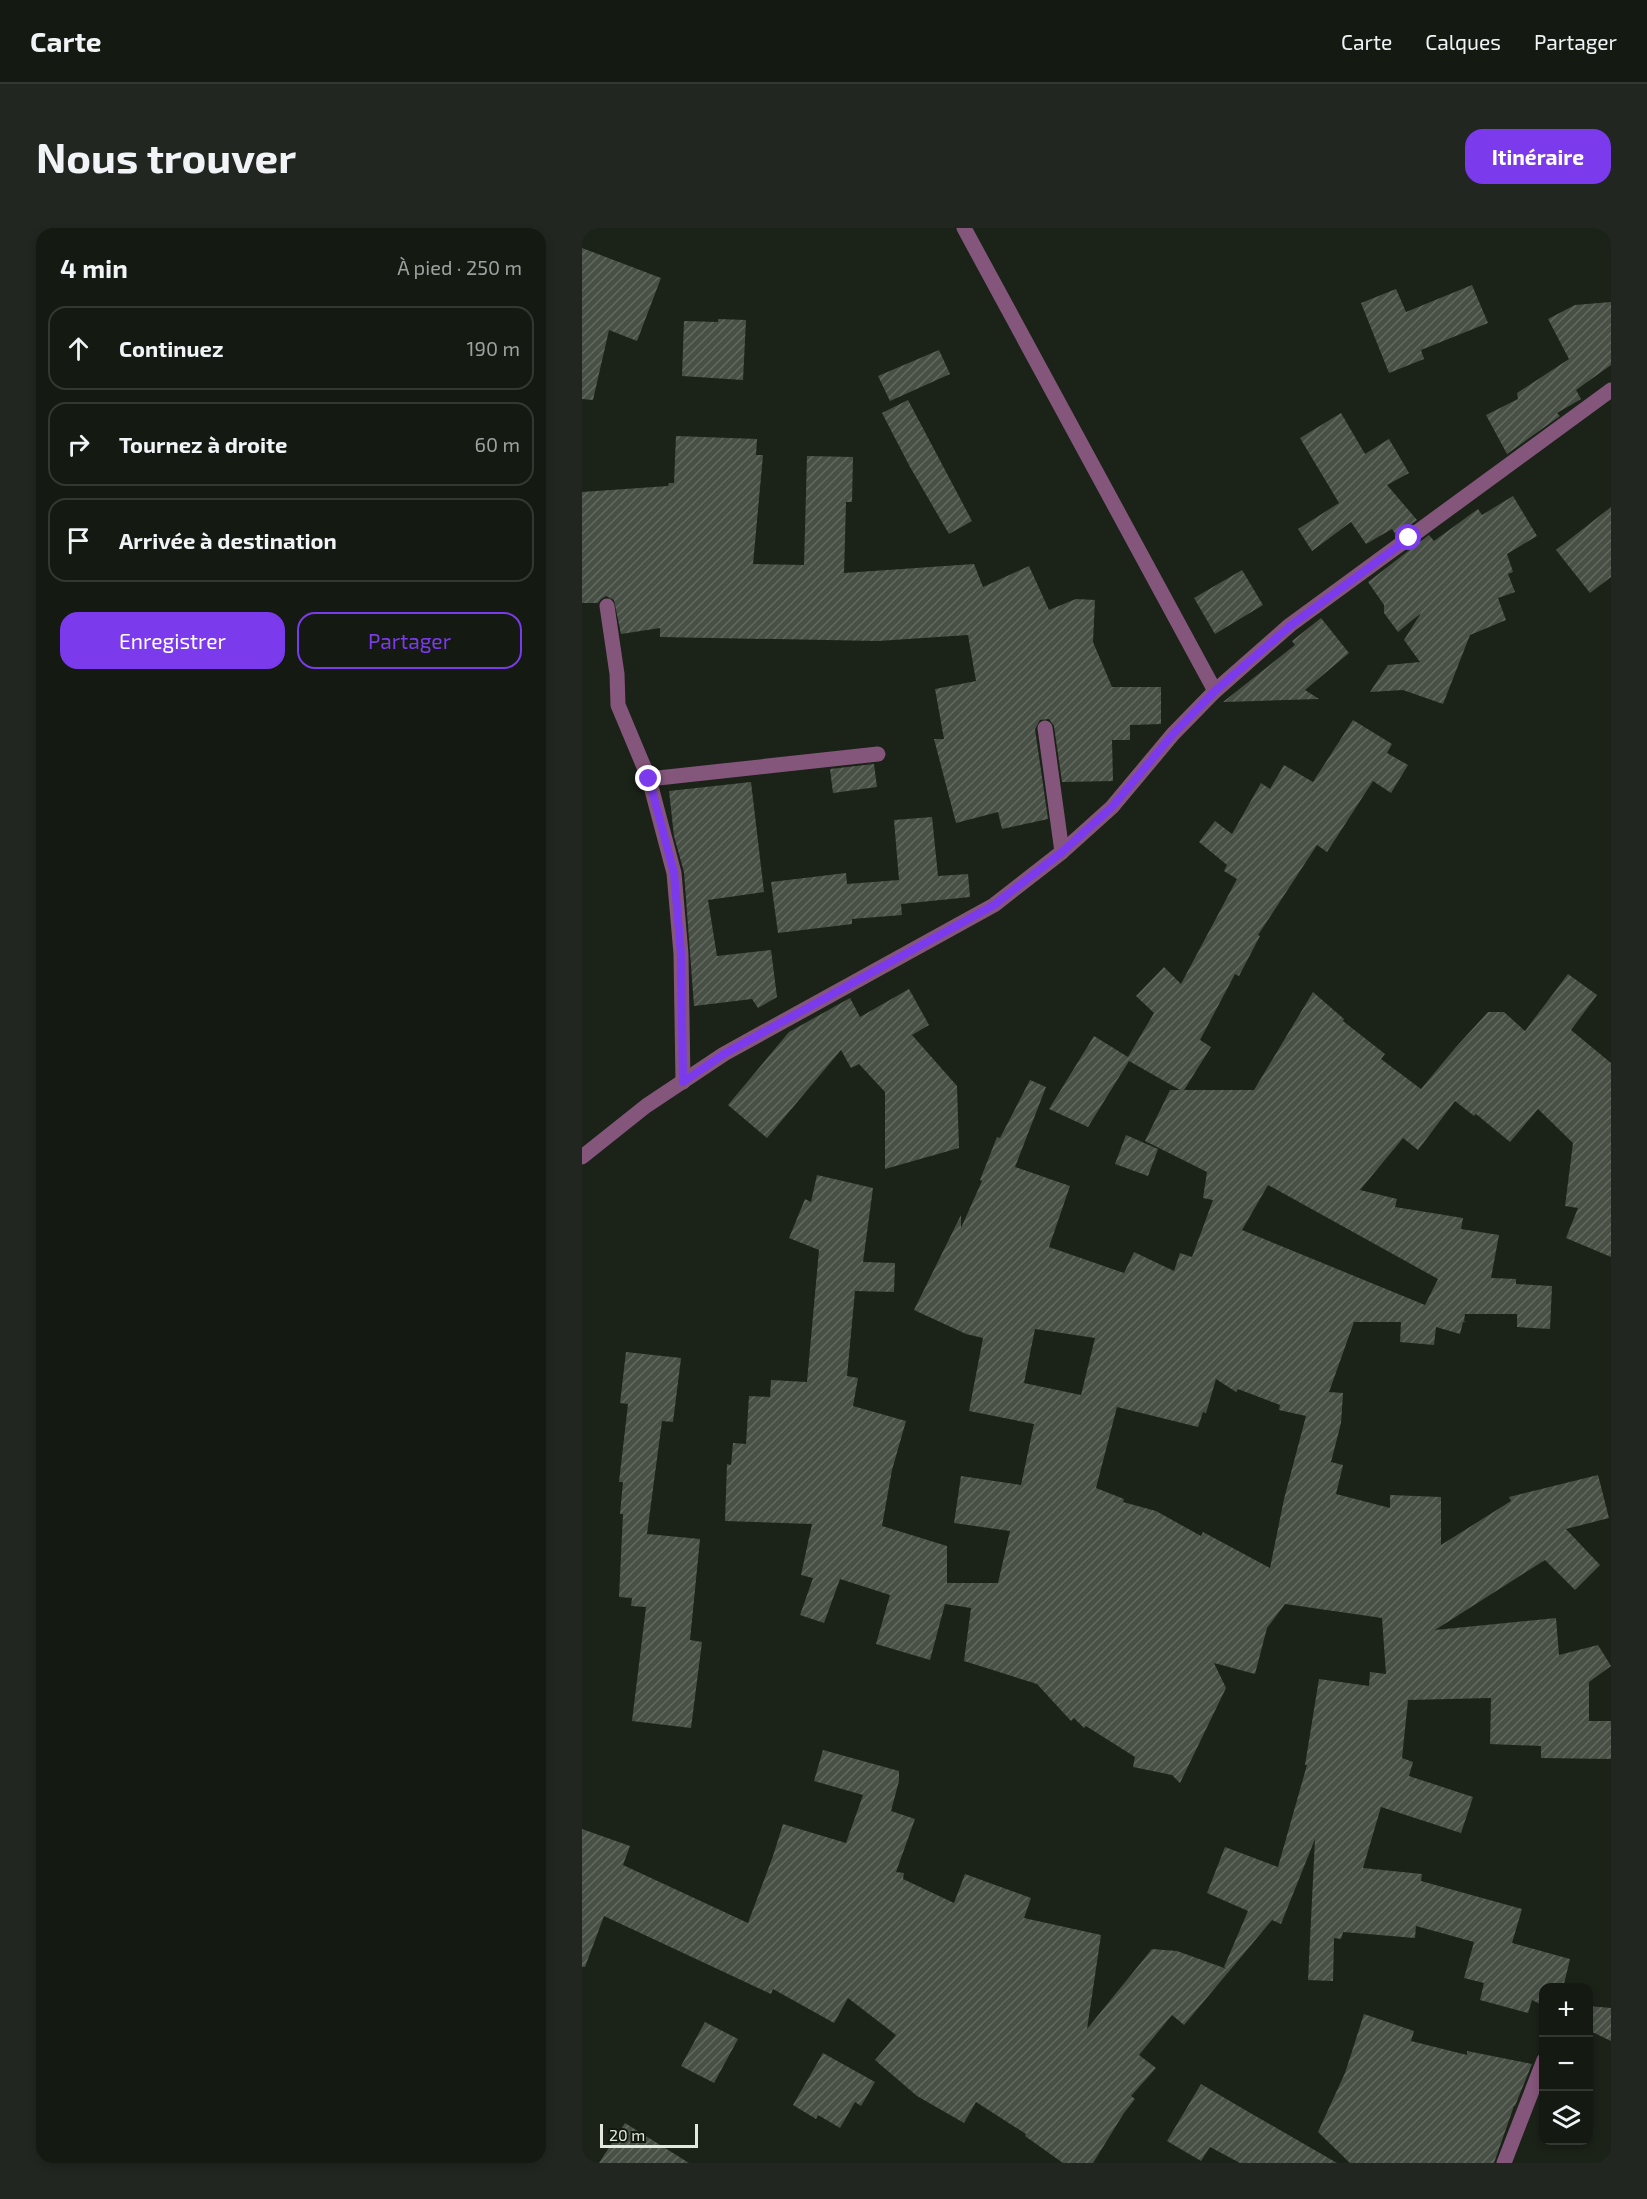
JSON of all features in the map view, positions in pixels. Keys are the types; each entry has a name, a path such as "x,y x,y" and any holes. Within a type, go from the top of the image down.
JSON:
{"street":[{"path":"964,228 1215,691"},
{"path":"582,1157 646,1106 724,1054 994,905 1062,852 1112,807 1173,734 1215,691 1290,626 1611,390"},
{"path":"607,606 617,674 618,705 649,779 674,873 681,954 683,1082"},
{"path":"1045,728 1062,852"},
{"path":"649,779 878,754"},
{"path":"1504,2163 1539,2073"}],"building":[{"path":"582,248 661,278 637,341 609,330 593,400 582,399"},
{"path":"1472,285 1488,323 1421,350 1424,359 1389,373 1361,303 1396,289 1406,312"},
{"path":"1611,302 1611,365 1576,390 1581,399 1557,413 1560,416 1507,454 1486,415 1518,399 1517,393 1569,359 1548,319 1575,305"},
{"path":"718,319 746,320 743,380 682,376 684,321 718,322"},
{"path":"939,350 950,374 890,401 878,376"},
{"path":"908,400 972,521 949,534 882,413"},
{"path":"1341,413 1365,454 1389,439 1409,473 1387,485 1417,520 1396,535 1392,529 1366,544 1351,522 1312,551 1298,529 1339,503 1300,438"},
{"path":"676,436 757,439 756,455 763,455 753,564 804,565 807,456 853,457 852,502 846,502 844,573 974,564 983,587 1029,566 1049,610 1076,599 1095,600 1093,642 1112,687 1161,687 1161,724 1130,725 1130,740 1112,740 1113,781 1062,782 1054,726 1049,719 1040,720 1035,729 1048,819 1002,829 998,812 956,823 934,739 944,739 935,689 976,681 968,635 878,641 660,637 660,628 621,634 614,600 606,596 598,603 582,603 582,492 668,486 669,483 674,483"},
{"path":"1513,496 1537,536 1507,554 1513,572 1508,574 1515,592 1498,598 1506,620 1470,635 1443,704 1403,690 1370,692 1388,665 1420,662 1404,640 1421,613 1398,632 1384,613 1384,605 1368,582 1429,535 1434,541 1478,509 1482,515"},
{"path":"1611,507 1611,577 1590,593 1556,550"},
{"path":"1242,570 1263,605 1215,634 1194,598"},
{"path":"1321,618 1349,653 1305,690 1319,699 1223,702 1295,645 1292,641"},
{"path":"1353,720 1392,744 1387,753 1408,765 1391,793 1373,781 1327,852 1317,845 1258,935 1260,936 1239,976 1235,974 1200,1040 1211,1047 1184,1090 1254,1090 1313,992 1344,1019 1343,1021 1385,1054 1381,1059 1421,1089 1488,1012 1504,1012 1525,1031 1568,974 1597,995 1571,1030 1611,1063 1611,1257 1566,1238 1578,1208 1565,1206 1573,1143 1538,1109 1510,1142 1476,1114 1474,1116 1455,1101 1418,1150 1403,1138 1360,1190 1397,1199 1395,1207 1463,1218 1461,1229 1499,1235 1491,1278 1516,1279 1516,1284 1552,1286 1550,1329 1517,1327 1517,1314 1465,1314 1464,1321 1466,1322 1463,1322 1460,1334 1436,1327 1434,1345 1400,1342 1401,1322 1354,1322 1329,1392 1343,1393 1341,1423 1331,1462 1343,1465 1336,1494 1390,1508 1390,1495 1441,1497 1441,1545 1511,1501 1509,1497 1598,1475 1609,1518 1566,1529 1600,1565 1575,1590 1545,1560 1435,1630 1556,1618 1559,1655 1598,1645 1611,1666 1589,1682 1589,1721 1611,1721 1611,1759 1541,1758 1541,1746 1490,1744 1491,1698 1408,1700 1402,1758 1413,1762 1409,1776 1473,1797 1461,1833 1381,1807 1363,1868 1422,1874 1421,1881 1522,1909 1512,1943 1570,1959 1564,1983 1539,1983 1539,2004 1532,2000 1528,2013 1480,2000 1484,1983 1464,1978 1474,1942 1416,1926 1415,1938 1343,1932 1341,1939 1334,1938 1333,1981 1308,1980 1315,1839 1281,1924 1272,1920 1184,2025 1172,2015 1139,2055 1156,2068 1131,2096 1135,2099 1093,2163 1063,2163 1025,2136 1026,2134 976,2102 964,2123 917,2096 875,2060 896,2035 848,1998 834,2023 773,1989 771,1994 604,1916 585,1967 582,1967 582,1829 630,1846 623,1865 748,1923 783,1824 846,1843 863,1795 814,1781 823,1750 899,1771 899,1781 891,1811 915,1819 896,1872 904,1873 903,1879 954,1903 965,1874 1031,1898 1024,1918 1101,1935 1087,2029 1152,1949 1177,1951 1227,1969 1224,1967 1248,1911 1207,1893 1225,1847 1278,1867 1307,1765 1305,1765 1319,1679 1369,1686 1370,1672 1386,1674 1382,1618 1285,1604 1267,1628 1255,1674 1214,1663 1226,1688 1180,1783 1172,1775 1133,1767 1135,1757 1086,1726 1084,1728 1074,1718 1071,1721 1037,1684 964,1661 971,1608 945,1604 930,1660 876,1644 890,1595 840,1579 824,1623 800,1615 813,1578 801,1575 812,1524 725,1521 727,1464 731,1465 733,1443 746,1444 749,1396 770,1397 771,1380 807,1382 819,1250 789,1238 805,1199 811,1202 817,1175 873,1188 863,1262 895,1263 894,1292 855,1291 847,1376 858,1378 853,1406 906,1421 892,1470 882,1526 947,1546 947,1583 998,1583 1010,1531 954,1523 961,1476 1021,1485 1034,1424 969,1411 983,1338 966,1334 914,1310 961,1215 961,1228 982,1181 980,1180 997,1137 1000,1138 1030,1080 1046,1087 1015,1167 1070,1186 1049,1247 1124,1273 1134,1252 1174,1271 1180,1253 1192,1257 1213,1200 1203,1198 1207,1172 1145,1141 1170,1090 1180,1090 1129,1061 1088,1127 1049,1109 1094,1036 1128,1057 1154,1013 1136,996 1164,967 1181,984 1237,879 1224,871 1227,865 1199,842 1215,821 1232,834 1261,783 1270,789 1284,765 1313,782","holes":["1268,1185 1438,1279 1425,1305 1242,1230","1035,1329 1095,1338 1081,1395 1024,1383","1216,1379 1236,1392 1238,1389 1280,1405 1279,1410 1306,1416 1284,1499 1270,1568 1203,1532 1201,1536 1156,1511 1123,1502 1124,1499 1096,1488 1117,1407 1198,1427 1203,1412 1206,1413"]},
{"path":"874,764 877,787 833,793 830,769"},
{"path":"751,782 764,892 708,900 717,956 771,950 777,997 758,1008 752,999 694,1006 684,872 674,836 669,791"},
{"path":"932,817 938,876 968,874 970,897 901,904 902,915 852,919 852,924 778,933 771,882 846,873 847,884 899,880 894,820"},
{"path":"909,989 929,1025 912,1035 957,1086 959,1148 885,1169 885,1092 859,1064 851,1068 841,1050 767,1138 728,1105 789,1032 850,998 860,1017"},
{"path":"1126,1135 1158,1149 1148,1176 1115,1164"},
{"path":"626,1352 681,1358 673,1422 662,1421 647,1534 700,1539 690,1640 702,1642 691,1728 632,1721 646,1607 631,1606 632,1598 619,1597 623,1514 620,1514 623,1482 619,1482 628,1404 620,1403"},
{"path":"1593,2006 1611,2008 1611,2041 1593,2032"},
{"path":"1364,2014 1414,2031 1411,2041 1467,2055 1467,2051 1532,2064 1494,2163 1350,2163 1318,2132 1345,2073"},
{"path":"705,2022 738,2039 714,2083 681,2066"},
{"path":"823,2053 875,2082 861,2106 855,2102 840,2128 818,2115 816,2119 793,2105"},
{"path":"1201,2084 1337,2163 1240,2163 1210,2147 1201,2161 1167,2141"},
{"path":"625,2123 689,2163 599,2163"}],"route":[{"path":"649,779 674,873 681,954 683,1082 724,1054 994,905 1062,852 1112,807 1173,734 1215,691 1290,626 1409,538"}]}
